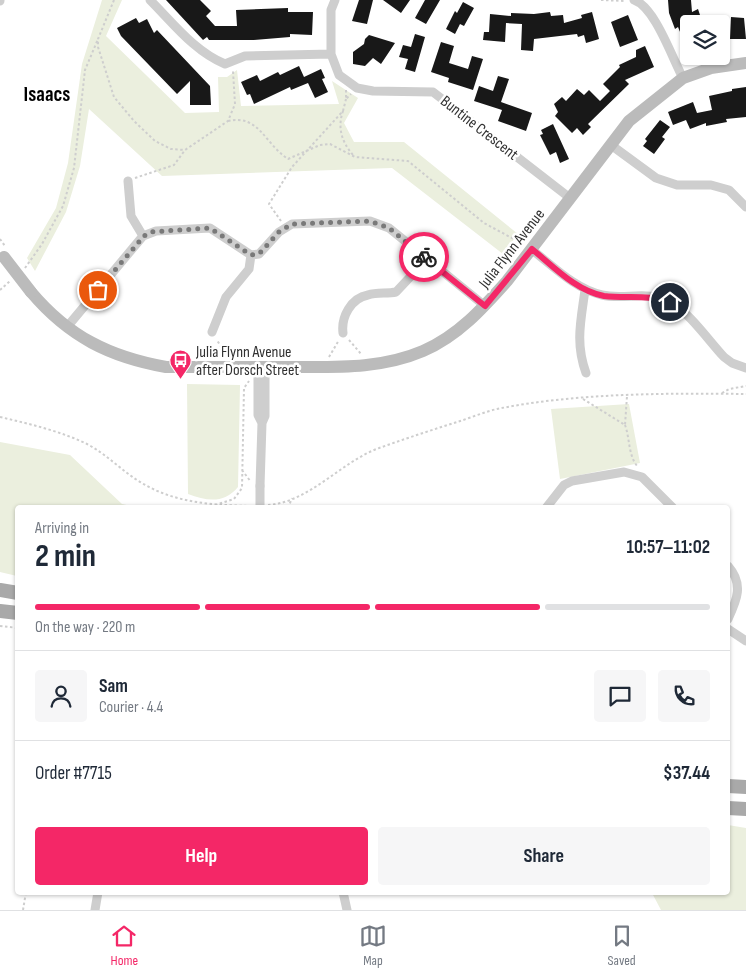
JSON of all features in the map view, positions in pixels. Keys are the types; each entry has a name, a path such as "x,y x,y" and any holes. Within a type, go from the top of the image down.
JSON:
{"main road":[{"path":"0,590 15,592"},
{"path":"0,611 15,613"},
{"path":"730,786 746,787"},
{"path":"730,808 746,809"}],"street":[{"path":"150,0 200,50 213,59 225,64 245,56 331,54"},
{"name":"Buntine Crescent","path":"336,0 330,10 331,54 340,75 356,88 373,91 424,90 442,97 570,198"},
{"path":"637,1 650,13 683,78"},
{"name":"Julia Flynn Avenue","path":"2,254 44,308 67,327 88,342 138,362 166,367 359,367 402,359 425,350 449,336 470,321 485,306 532,249 629,121 683,78 711,68 746,63"},
{"path":"611,145 656,178 677,185 711,185 729,190 746,207"},
{"path":"128,181 131,216 144,236"},
{"path":"67,327 144,236 156,231 210,228 251,255 259,254 285,226 370,221 389,228 485,306"},
{"path":"532,249 585,290 604,296 643,296 670,302 680,309 724,357 736,366 746,368"},
{"path":"212,332 226,297 249,269 251,255"},
{"path":"343,332 346,312 355,301 367,294 396,292 427,259"},
{"path":"585,290 578,341 580,356 586,372"},
{"path":"261,367 258,415 262,423 260,486 262,505"},
{"path":"548,505 564,485 572,481 624,472 642,478 669,505"},
{"path":"730,568 734,573 739,591 730,615"},
{"path":"730,630 746,641"},
{"path":"95,910 98,895"},
{"path":"343,895 347,910"}],"path":[{"path":"24,269 42,244 63,206 74,168 85,70 114,0"},
{"path":"601,0 637,1"},
{"path":"98,39 114,96 134,121 155,141 172,149 185,150"},
{"path":"228,121 235,104 232,61"},
{"path":"346,99 339,121 341,134 347,148 355,157"},
{"path":"285,226 269,204 292,167 343,111"},
{"path":"128,181 174,165 185,150 228,121 241,118 252,122 276,152 288,159 320,145 330,144 355,157 408,161 484,223 514,237 532,249"},
{"path":"0,290 11,281"},
{"path":"210,360 210,358 225,357 225,355 201,355 201,353 224,352 212,332"},
{"path":"337,360 328,360 343,332 364,358 355,359"},
{"path":"722,394 729,389 746,386"},
{"path":"266,505 292,498 380,447 496,410 567,399 746,394"},
{"path":"583,399 625,425 627,396"},
{"path":"0,417 61,433 87,444 136,480 168,495 200,504 231,505"},
{"path":"289,505 292,498"},
{"path":"0,626 15,628"},
{"path":"23,910 26,895"}],"green space":[{"path":"102,0 122,0 106,36 185,113 219,112 218,77 227,77 237,70 241,106 339,104 332,81 358,98 344,123 354,142 404,142 518,234 503,254 392,168 162,176 89,109 80,166 66,212 35,271 27,258 56,208 68,163 82,64"},
{"path":"187,384 240,385 238,487 221,499 208,499 188,494"},
{"path":"629,404 640,463 560,479 551,409"},
{"path":"0,442 70,455 122,504 127,505 15,505 15,576 0,572"},
{"path":"730,825 746,828 746,910 661,910 653,895 730,895"}],"building":[{"path":"166,0 200,0 211,11 206,16 215,26 237,26 236,10 288,8 288,12 313,12 312,35 290,34 290,37 254,40 209,40 207,37 203,40"},
{"path":"359,0 373,0 367,24 352,21"},
{"path":"383,0 410,0 401,13"},
{"path":"425,0 440,0 426,24 415,18"},
{"path":"668,0 691,0 692,12 698,9 700,15 680,15 680,32 678,27 675,29 669,13"},
{"path":"463,2 474,8 464,26 460,24 455,34 446,29 455,11 457,13"},
{"path":"550,12 551,16 563,15 564,23 582,18 581,15 592,12 599,39 586,43 584,35 578,37 577,34 534,39 533,51 521,50 522,24 506,23 505,42 483,40 484,32 489,32 490,14 511,16 511,13 534,14"},
{"path":"628,15 638,40 620,47 611,22"},
{"path":"731,17 744,18 746,39 730,39"},
{"path":"136,18 139,23 147,19 154,33 157,30 210,86 211,105 190,105 190,81 177,94 121,36 117,28"},
{"path":"415,34 425,37 415,72 405,69 408,59 399,57 403,45 411,47"},
{"path":"369,35 395,43 381,64 373,58 365,66 353,64 353,52 364,44 365,39"},
{"path":"441,42 454,46 449,63 468,69 472,56 483,59 473,90 448,82 449,78 431,72"},
{"path":"645,46 654,67 625,80 629,84 588,124 591,127 583,135 577,128 572,133 555,116 558,112 554,104 562,97 566,101 577,89 584,95 589,90 600,101 610,91 603,84 620,67 619,65 636,57 636,50"},
{"path":"299,66 304,77 321,69 325,78 322,79 328,92 315,98 308,83 291,90 290,87 254,104 250,94 247,95 241,82 257,75 260,81 278,72 280,75"},
{"path":"498,76 509,79 501,102 532,113 526,131 498,121 502,110 474,101 479,86 493,91"},
{"path":"746,87 746,117 726,119 727,122 706,126 706,123 690,129 686,120 673,125 668,112 693,102 697,113 712,110 709,96"},
{"path":"660,120 670,127 662,137 665,139 654,154 643,146 647,141 645,139"},
{"path":"553,124 569,159 560,163 556,152 550,155 540,135 543,134 541,130"}],"way so far":[{"path":"98,290 144,236 156,231 210,228 243,252 251,255 259,254 285,226 292,224 370,221 389,228 424,257"}],"place":[{"name":"Julia Flynn Avenue after Dorsch Street","path":"180,379"}],"district":[{"name":"Isaacs","path":"47,94"}],"route":[{"path":"424,257 485,306 532,249 585,290 604,296 643,296 660,298 670,302"}]}
